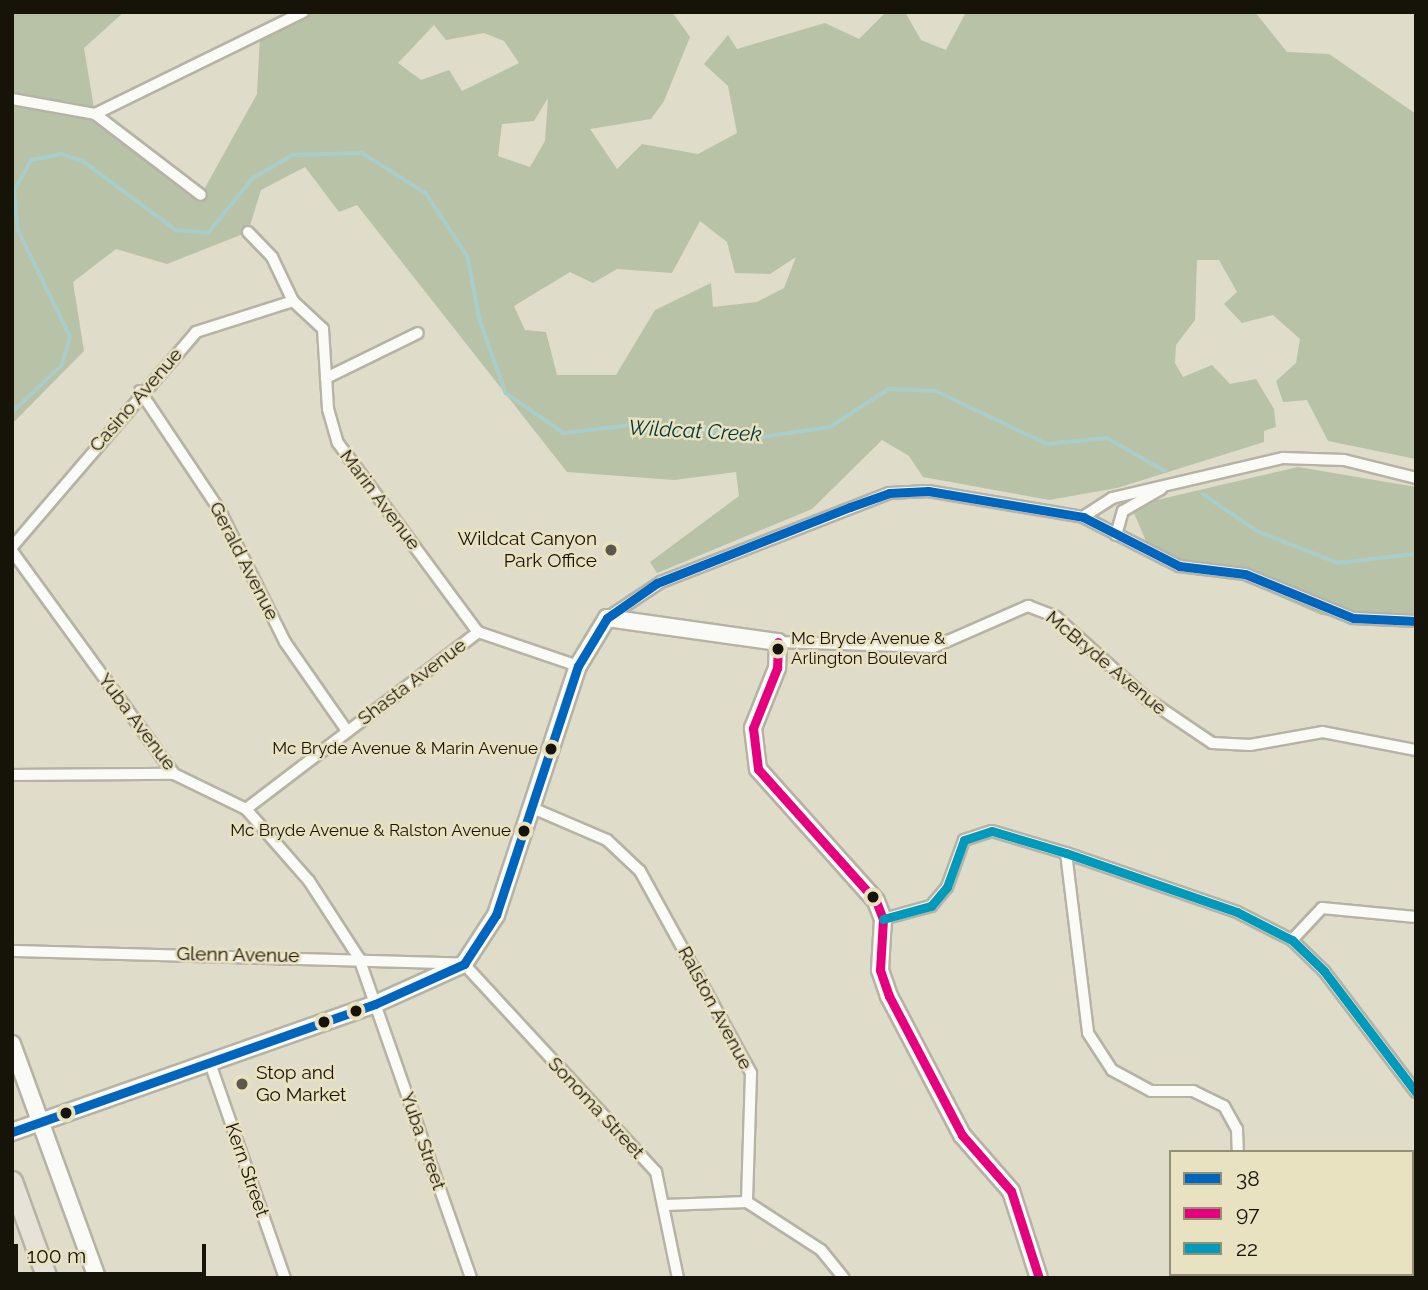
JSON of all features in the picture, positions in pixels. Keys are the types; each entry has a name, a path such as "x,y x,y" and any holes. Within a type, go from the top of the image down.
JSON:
{"highway":[{"path":"12,1181 47,1278"}],"main road":[{"name":"McBryde Avenue","path":"607,618 778,642"},
{"path":"12,1132 375,1004 464,964 496,915 578,666 607,618"},
{"path":"778,642 778,668 753,729 758,769 876,901 883,919 880,970 889,996 962,1135 1011,1191 1038,1278"},
{"path":"12,1044 36,1124 97,1278"}],"street":[{"path":"95,114 303,12"},
{"path":"12,99 95,114 201,195"},
{"name":"Marin Avenue","path":"248,232 272,257 293,301 323,329 327,378 338,443 478,632"},
{"name":"Casino Avenue","path":"12,549 140,391 196,332 293,301"},
{"path":"327,378 418,333"},
{"name":"Gerald Avenue","path":"140,391 220,511 285,642 347,732"},
{"path":"1083,517 1118,498 1283,458 1344,460 1416,478"},
{"path":"1123,511 1161,489"},
{"path":"607,618 661,582 889,493 928,491 1083,517 1154,558 1245,574 1322,610 1416,621"},
{"path":"1116,535 1123,511 1118,498"},
{"name":"Yuba Avenue","path":"12,549 174,774 246,809 309,881 359,958 375,1004"},
{"name":"McBryde Avenue","path":"778,642 934,647 1028,606 1056,617 1147,699 1212,743 1250,745 1323,732 1416,750"},
{"path":"478,632 578,666"},
{"name":"Shasta Avenue","path":"246,809 478,632"},
{"path":"12,775 174,774"},
{"name":"Ralston Avenue","path":"530,807 607,840 640,871 745,1058 753,1093 747,1202"},
{"path":"883,919 931,906 947,887 964,840 992,831 1066,853 1237,912 1292,940 1324,971 1416,1092"},
{"path":"1066,853 1088,1033 1112,1070 1151,1091 1193,1091 1224,1106 1237,1129 1238,1150"},
{"path":"1292,940 1322,908 1416,917"},
{"name":"Glenn Avenue","path":"12,951 359,958 464,964"},
{"name":"Sonoma Street","path":"464,964 656,1172 678,1278"},
{"name":"Yuba Street","path":"375,1004 471,1278"},
{"name":"Kern Street","path":"210,1063 285,1278"},
{"path":"664,1205 747,1202 821,1250 844,1278"}],"green space":[{"path":"12,12 124,12 84,48 95,114 201,195 257,94 260,35 291,12 672,12 690,37 664,101 651,119 590,129 617,169 642,144 698,154 737,133 728,86 704,64 728,35 737,49 825,23 859,39 886,12 905,12 921,40 946,50 966,12 1255,12 1287,52 1329,54 1416,114 1416,459 1328,441 1307,400 1283,402 1276,381 1296,363 1300,339 1273,315 1242,323 1224,304 1237,292 1219,260 1197,260 1195,320 1176,345 1175,363 1183,377 1212,365 1230,384 1256,379 1274,409 1276,427 1264,431 1264,442 1117,488 1049,500 923,477 909,456 882,440 812,509 657,573 650,562 739,496 736,472 674,480 567,472 357,205 339,212 305,167 261,190 248,232 167,264 116,249 73,282 84,351 12,424","holes":["434,25 446,40 484,33 504,41 519,63 462,91 449,70 421,80 398,63","548,98 545,141 530,167 498,156 502,124 534,121","700,221 727,242 735,273 770,274 796,257 784,288 757,302 713,307 711,283 655,310 616,375 557,375 546,332 525,330 514,306 570,272 593,283 617,269 672,273"]},
{"path":"1298,467 1416,487 1416,627 1321,615 1242,580 1154,560 1134,513 1157,500"}],"waterway":[{"name":"Wildcat Creek","path":"12,412 62,365 70,337 18,231 14,191 31,160 61,154 83,161 176,230 208,233 253,178 293,155 362,153 426,193 468,257 480,320 506,393 564,433 639,424 760,437 830,427 889,389 936,391 1047,444 1107,438 1165,471"},
{"name":"Wildcat Creek","path":"1203,494 1257,531 1338,563 1416,554"}],"transit line":[{"name":"38","path":"12,1132 375,1004 464,964 496,915 578,666 607,618 657,583 850,507 889,493 928,491 1083,517 1179,566 1245,574 1353,618 1416,621"},
{"name":"97","path":"778,642 777,668 753,728 758,769 876,901 883,919 880,970 889,996 962,1135 1011,1191 1039,1278"},
{"name":"22","path":"883,919 931,906 947,887 964,840 992,831 1066,853 1237,912 1292,940 1324,971 1416,1092"}],"place":[{"name":"Wildcat Canyon Park Office","path":"611,550"},
{"name":"Mc Bryde Avenue & Arlington Boulevard","path":"778,649"},
{"name":"Mc Bryde Avenue & Marin Avenue","path":"551,749"},
{"name":"Mc Bryde Avenue & Ralston Avenue","path":"524,831"},
{"name":"Stop and Go Market","path":"242,1084"}]}
